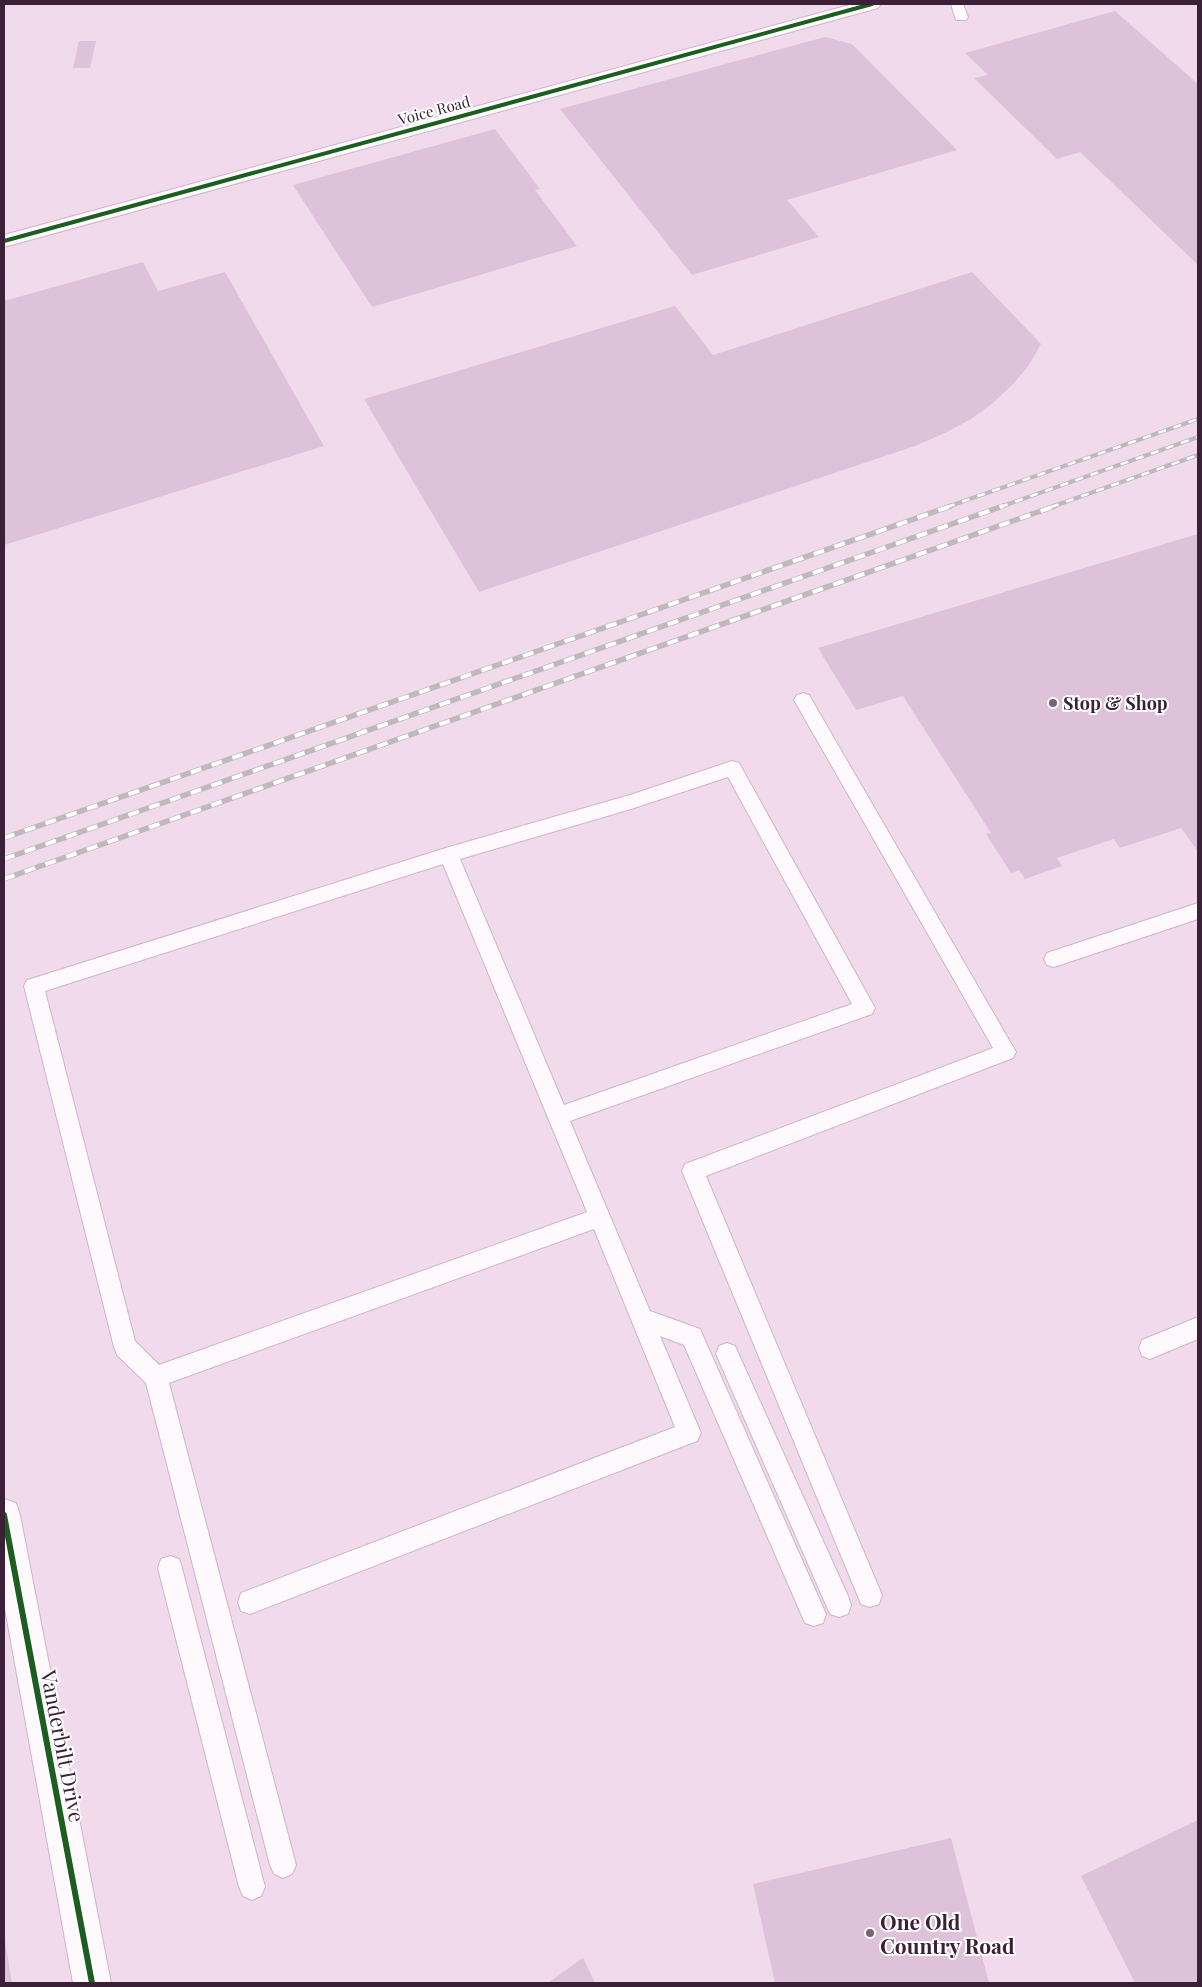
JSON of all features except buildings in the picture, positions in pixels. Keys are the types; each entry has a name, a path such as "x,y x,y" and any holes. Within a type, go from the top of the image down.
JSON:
{"street":[{"name":"Voice Road","path":"4,240 872,4"},
{"name":"Vanderbilt Drive","path":"4,1515 92,1983"}],"lane":[{"path":"957,4 961,17"},
{"path":"803,700 1006,1052 693,1171 870,1594"},
{"path":"283,1865 156,1377 125,1347 34,986 449,855 631,802 732,768 865,1008 558,1116"},
{"path":"250,1602 688,1433 643,1319 449,855"},
{"path":"1054,959 1198,911"},
{"path":"156,1377 600,1217"},
{"path":"643,1319 692,1337 814,1614"},
{"path":"1150,1348 1198,1328"},
{"path":"727,1354 839,1605"},
{"path":"170,1568 252,1887"}],"railway":[{"path":"947,507 1198,419"},
{"path":"1000,507 1198,437"},
{"path":"1051,507 1198,455"},
{"path":"4,838 951,506"},
{"path":"4,859 1003,506"},
{"path":"4,879 1055,506"}],"cycle path":[{"path":"4,241 872,4"},
{"path":"4,1515 92,1983"}],"place":[{"name":"Stop & Shop","path":"1053,703"},
{"name":"One Old Country Road","path":"870,1933"}]}
